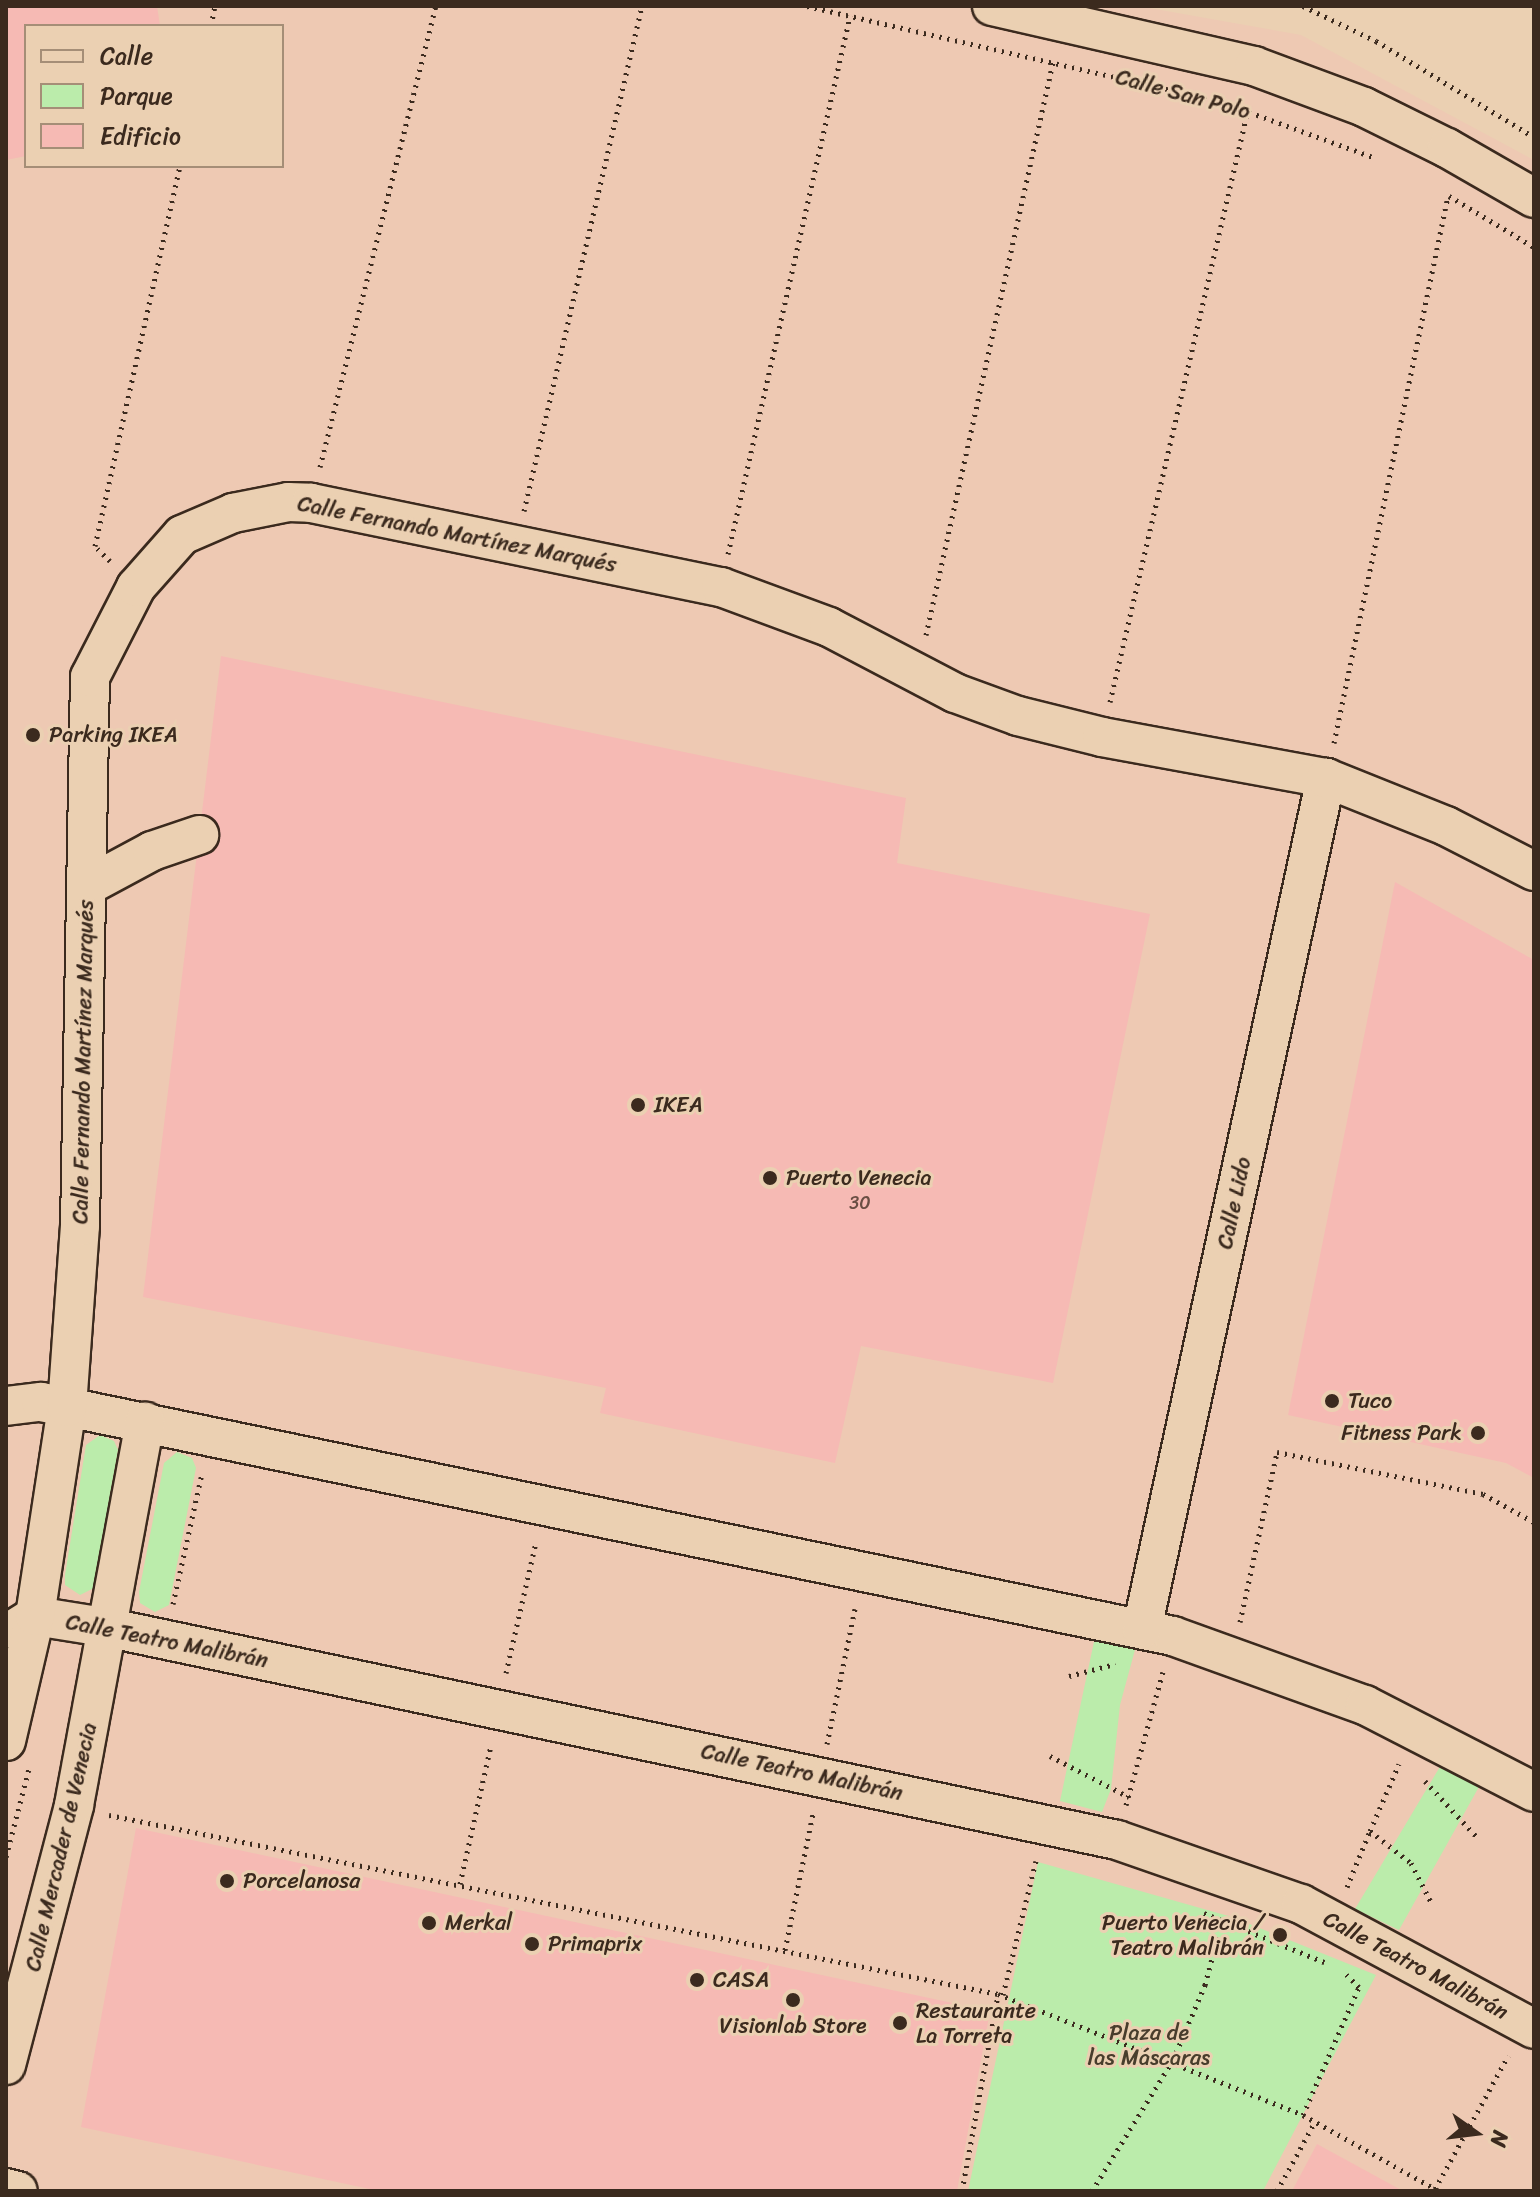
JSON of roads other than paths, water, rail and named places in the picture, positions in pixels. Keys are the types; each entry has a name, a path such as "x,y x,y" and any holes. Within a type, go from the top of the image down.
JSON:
{"street":[{"name":"Calle San Polo","path":"992,6 1254,66 1364,107 1534,198"},
{"name":"Calle Fernando Martínez Marqués","path":"67,1407 80,1226 90,677 136,587 182,535 233,513 288,502 311,503 517,542 721,587 829,627 917,674 1018,716 1102,737 1326,778 1446,826 1534,871"},
{"name":"Calle Lido","path":"1158,1632 1326,778"},
{"path":"87,886 152,851 199,835"},
{"path":"6,1406 41,1402 145,1422 1158,1632 1379,1711 1534,1792"},
{"path":"6,1741 20,1625 67,1407"},
{"name":"Calle Mercader de Venecia","path":"6,2065 53,1892 110,1628 145,1422"},
{"name":"Calle Teatro Malibrán","path":"20,1625 110,1628 1117,1840 1239,1879 1333,1920 1530,2027"},
{"path":"6,2188 18,2191"}],"place":[{"name":"Parking IKEA","path":"33,735"},
{"name":"IKEA","path":"638,1105"},
{"name":"Puerto Venecia","path":"770,1178"},
{"name":"Tuco","path":"1332,1401"},
{"name":"Fitness Park","path":"1478,1433"},
{"name":"Porcelanosa","path":"227,1881"},
{"name":"Merkal","path":"429,1923"},
{"name":"Puerto Venecia / Teatro Malibrán","path":"1280,1935"},
{"name":"Primaprix","path":"532,1944"},
{"name":"CASA","path":"697,1980"},
{"name":"Visionlab Store","path":"793,2000"},
{"name":"Restaurante La Torreta","path":"900,2023"}],"park label":[{"name":"Plaza de las Máscaras","path":"1149,2044"}]}
